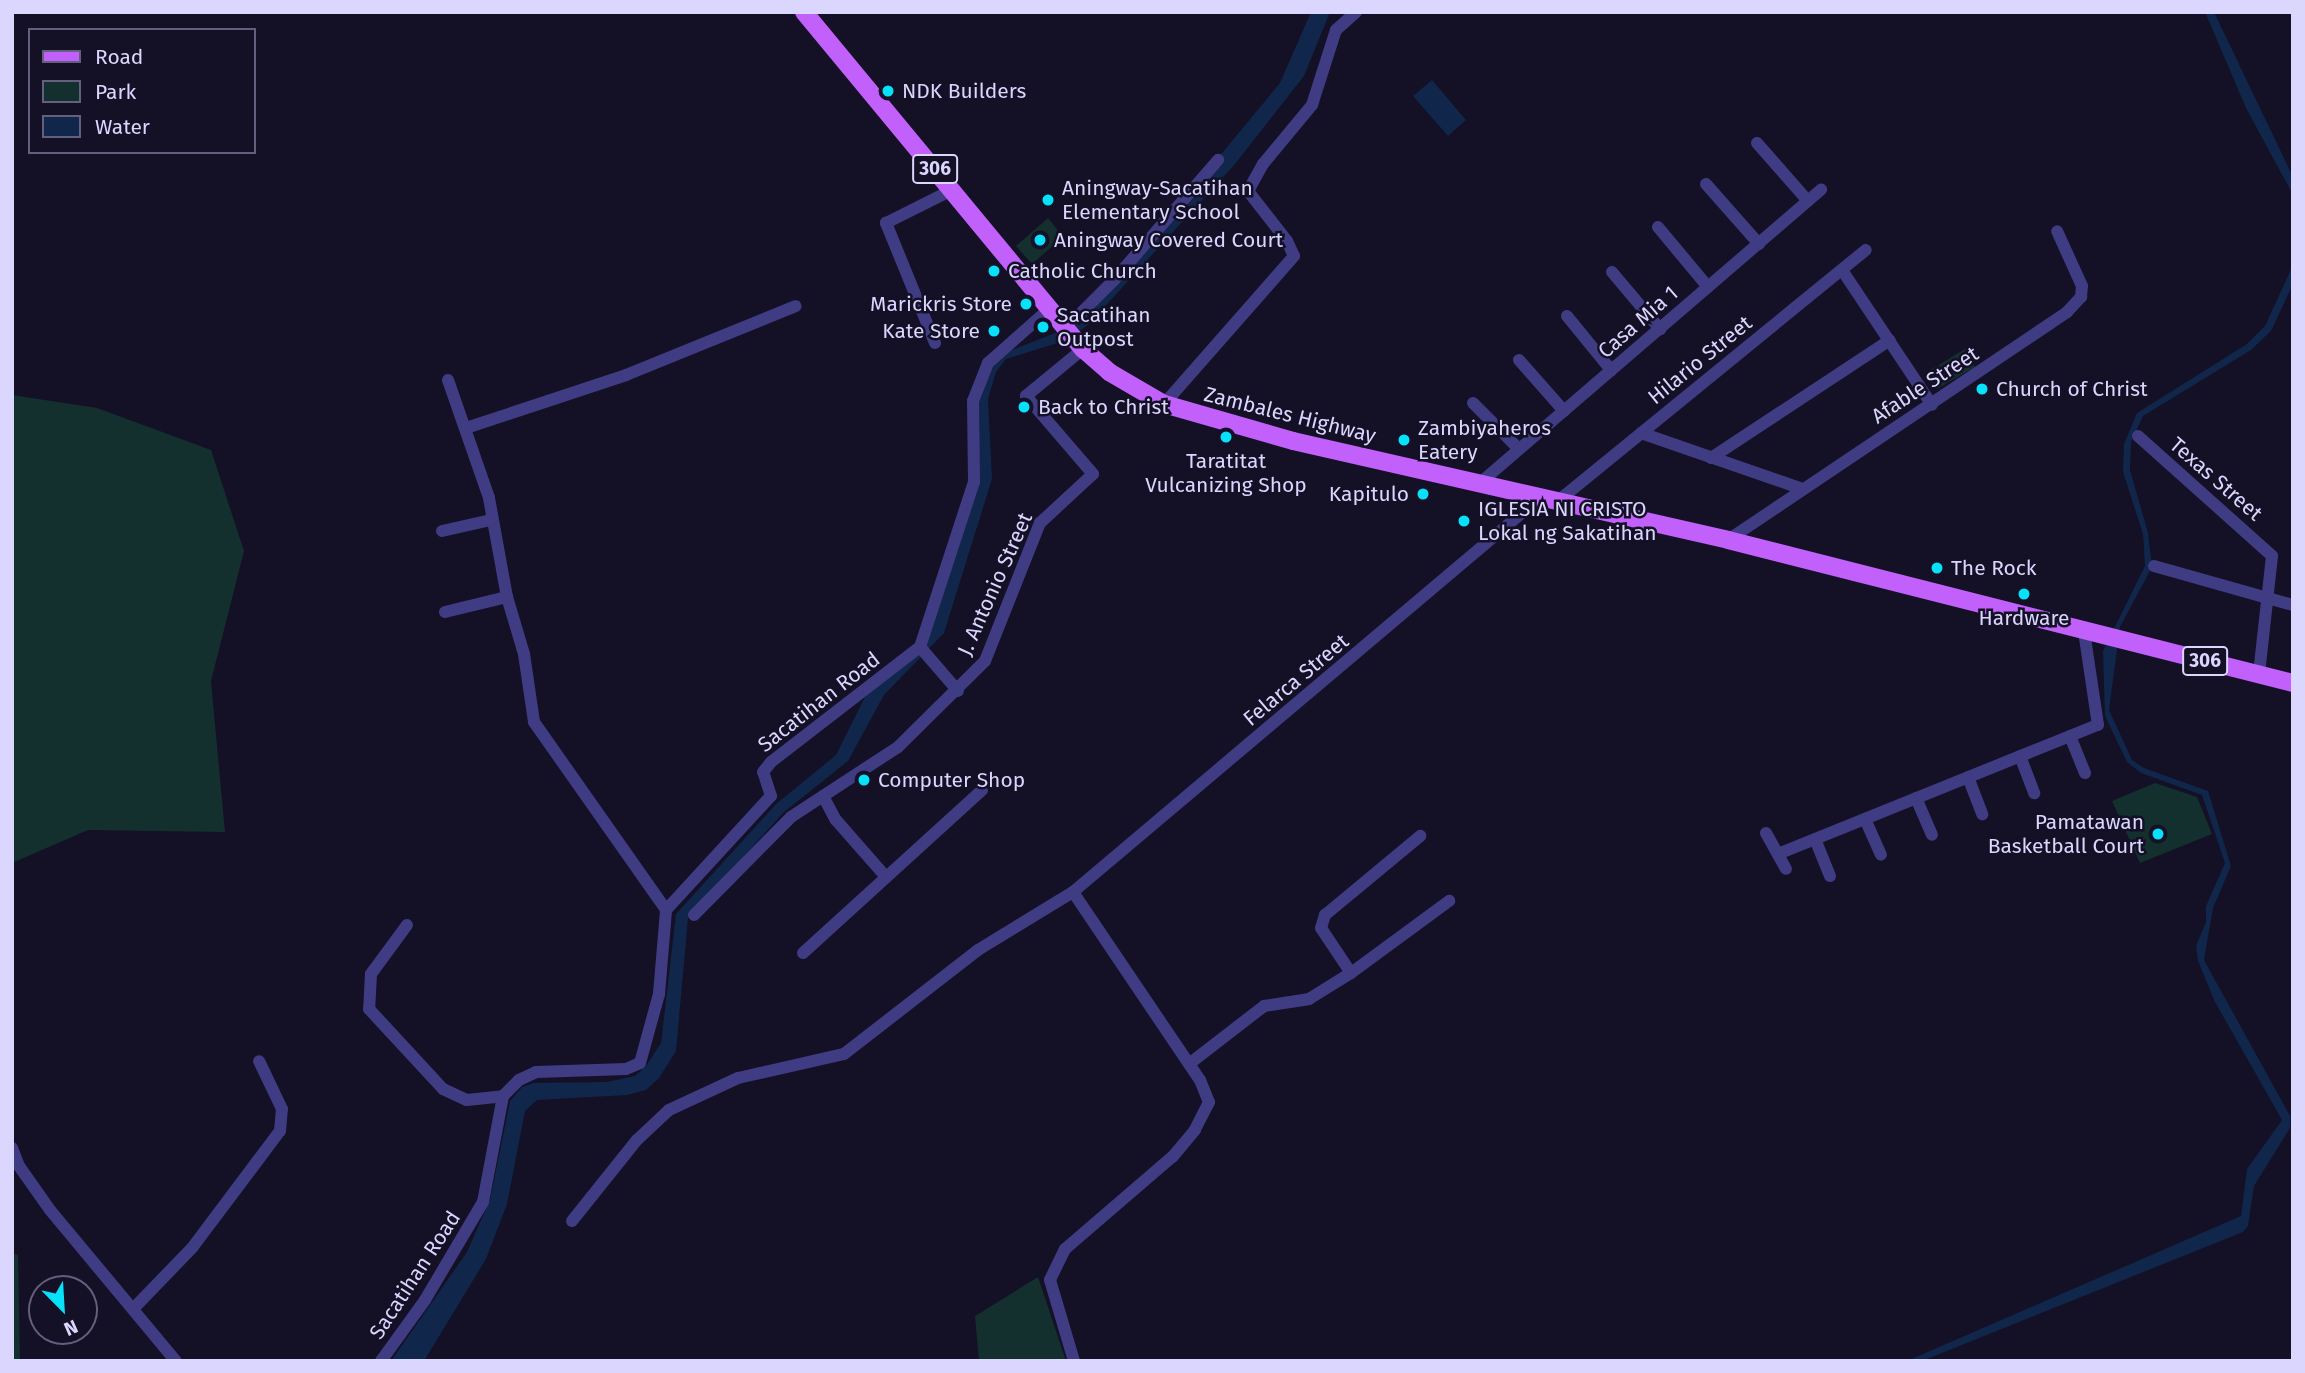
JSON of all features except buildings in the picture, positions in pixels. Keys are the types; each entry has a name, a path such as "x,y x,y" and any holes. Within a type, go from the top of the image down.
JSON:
{"main road":[{"name":"Zambales Highway","path":"804,12 1080,346 1109,372 1164,404 1293,441 1728,540 2293,683"}],"street":[{"path":"1164,404 1294,257 1287,241 1248,191 1263,164 1312,106 1336,30 1356,12"},
{"path":"1757,143 1808,201"},
{"path":"1062,325 1077,317 1114,281 1218,160"},
{"path":"1706,184 1759,244"},
{"path":"935,343 886,223 953,190"},
{"name":"Casa Mia 1","path":"1480,483 1821,190"},
{"path":"1658,227 1708,287"},
{"name":"Afable Street","path":"1728,540 1800,488 1933,405 2058,318 2081,297 2082,286 2057,231"},
{"name":"Hilario Street","path":"1550,498 1641,433 1866,250"},
{"path":"1842,270 1933,405"},
{"path":"1612,272 1660,328"},
{"path":"466,428 626,375 796,306"},
{"path":"958,691 920,647 974,482 973,401 988,363 1048,310"},
{"path":"1567,316 1611,370"},
{"path":"1711,458 1891,340"},
{"name":"J. Antonio Street","path":"694,915 772,834 823,796 898,747 958,691 985,661 1040,523 1093,474 1026,396 1080,346"},
{"path":"1519,360 1564,411"},
{"path":"407,925 371,974 369,1009 443,1089 467,1100 503,1096 519,1080 536,1072 625,1069 640,1063 659,995 666,910 534,722 524,654 507,597 491,520 466,428 448,380"},
{"path":"1474,403 1519,449"},
{"path":"1641,433 1800,488"},
{"name":"Texas Street","path":"2138,436 2272,556 2259,674"},
{"name":"Felarca Street","path":"572,1221 637,1140 668,1110 738,1078 844,1054 978,950 1073,892 1550,498"},
{"path":"443,531 491,520"},
{"path":"2154,566 2293,605"},
{"path":"445,612 507,597"},
{"path":"1778,854 2098,725 2084,631"},
{"name":"Sacatihan Road","path":"666,910 771,796 763,772 771,762 920,647"},
{"path":"2070,736 2085,773"},
{"path":"2020,756 2034,793"},
{"path":"1968,777 1982,814"},
{"path":"803,953 982,790"},
{"path":"823,796 836,820 886,877"},
{"path":"1916,798 1932,835"},
{"path":"1866,818 1881,855"},
{"path":"1766,833 1786,869"},
{"path":"1351,973 1336,955 1321,928 1325,915 1420,836"},
{"path":"1815,839 1830,876"},
{"path":"1073,892 1189,1064 1209,1102 1195,1130 1172,1157 1065,1250 1050,1280 1074,1361"},
{"path":"1189,1064 1264,1006 1309,999 1332,987 1449,901"},
{"path":"1332,987 1336,955"},
{"path":"133,1309 192,1248 280,1131 282,1110 259,1061"},
{"name":"Sacatihan Road","path":"381,1361 425,1300 483,1202 503,1096"},
{"path":"12,1148 19,1166 50,1210 176,1361"}],"green space":[{"name":"Aningway Covered Court","path":"1048,218 1063,237 1032,264 1016,246"},
{"path":"1965,349 1975,367 1937,389 1927,372"},
{"path":"12,395 97,408 211,450 244,551 211,681 225,832 88,830 12,863"},
{"path":"2155,783 2197,797 2212,834 2140,863 2112,801"},
{"path":"12,1253 18,1255 20,1361 12,1361"},
{"path":"1038,1277 1066,1361 979,1361 975,1316"}],"water":[{"path":"1311,12 1330,12 1304,76 1235,164 1088,325 1067,340 1006,359 996,372 988,399 992,479 944,633 884,695 848,761 783,813 688,918 676,1051 659,1078 646,1090 627,1095 537,1100 525,1111 507,1204 486,1259 424,1361 391,1361 467,1252 490,1200 510,1101 522,1087 534,1083 607,1082 635,1076 646,1066 661,1043 676,914 776,804 836,755 870,687 925,636 979,482 975,399 990,365 1009,351 1063,330 1155,234 1280,83"},
{"path":"2205,12 2214,12 2293,177 2293,195 2246,108"},
{"path":"1432,80 1466,120 1448,136 1413,96"},
{"path":"2293,265 2293,284 2271,331 2251,350 2143,416 2131,442 2130,470 2148,533 2152,567 2120,627 2109,710 2132,760 2144,768 2208,791 2231,866 2213,908 2204,960 2290,1116 2290,1128 2254,1186 2248,1226 2243,1232 1922,1361 1907,1361 2241,1216 2247,1169 2282,1120 2215,1002 2198,961 2196,946 2206,922 2206,906 2225,863 2202,795 2141,773 2127,762 2105,716 2103,651 2145,566 2143,534 2123,472 2124,444 2137,413 2247,344 2265,326"}],"place":[{"name":"NDK Builders","path":"888,91"},
{"name":"Aningway-Sacatihan Elementary School","path":"1048,200"},
{"name":"Aningway Covered Court","path":"1040,240"},
{"name":"Catholic Church","path":"994,271"},
{"name":"Marickris Store","path":"1026,304"},
{"name":"Sacatihan Outpost","path":"1043,327"},
{"name":"Kate Store","path":"994,331"},
{"name":"Church of Christ","path":"1982,389"},
{"name":"Back to Christ","path":"1024,407"},
{"name":"Taratitat Vulcanizing Shop","path":"1226,437"},
{"name":"Zambiyaheros Eatery","path":"1404,440"},
{"name":"Kapitulo","path":"1423,494"},
{"name":"IGLESIA NI CRISTO Lokal ng Sakatihan","path":"1464,521"},
{"name":"The Rock","path":"1937,568"},
{"name":"Hardware","path":"2024,594"},
{"name":"Computer Shop","path":"864,780"},
{"name":"Pamatawan Basketball Court","path":"2158,834"}]}
